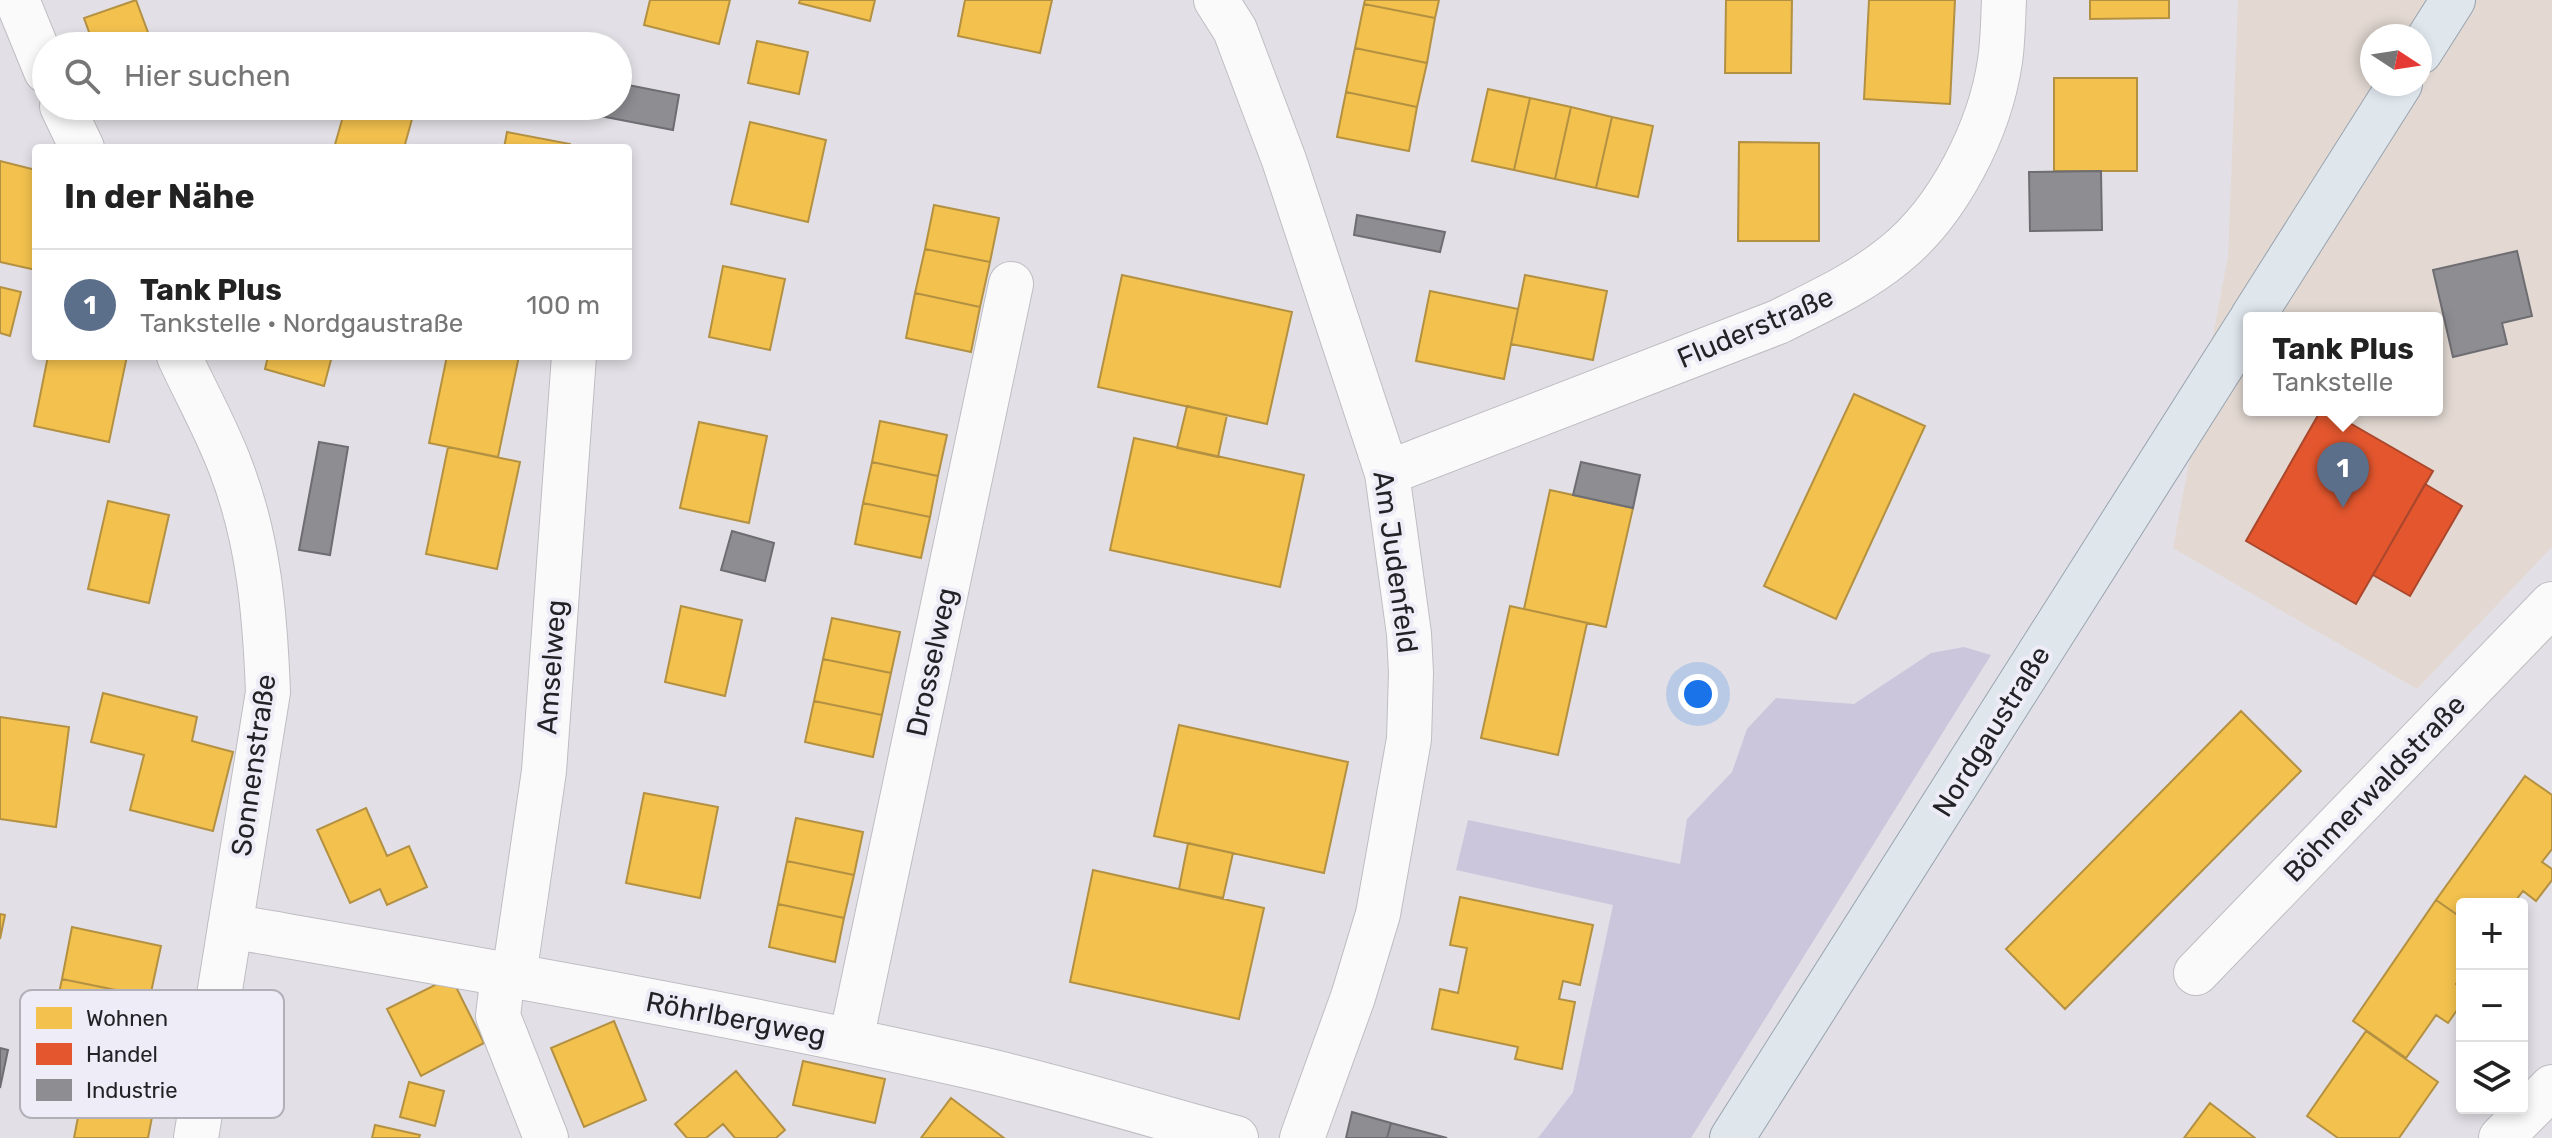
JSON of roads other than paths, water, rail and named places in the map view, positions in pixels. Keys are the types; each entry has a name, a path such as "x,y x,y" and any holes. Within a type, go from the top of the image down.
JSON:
{"main road":[{"path":"2432,33 2453,0"},
{"name":"Nordgaustraße","path":"2255,312 2392,96"},
{"name":"Nordgaustraße","path":"1732,1138 2243,331"}],"street":[{"path":"17,0 32,37"},
{"name":"Am Judenfeld","path":"1216,0 1235,30 1263,103 1387,473 1409,634 1409,739 1378,914 1353,997 1302,1138"},
{"name":"Fluderstraße","path":"1387,473 1778,322 1838,292 1895,254 1935,212 1970,158 2000,60 2004,0"},
{"path":"69,120 80,144"},
{"name":"Drosselweg","path":"851,1040 1011,284"},
{"name":"Sonnenstraße","path":"181,360 231,466 259,566 266,624 268,692 220,990"},
{"name":"Amselweg","path":"546,1138 498,1016 509,975 544,771 574,360"},
{"name":"Böhmerwaldstraße","path":"2196,973 2552,604"},
{"name":"Röhrlbergweg","path":"230,926 851,1040 989,1071 1236,1138"},
{"path":"2501,1138 2552,1087"},
{"name":"Sonnenstraße","path":"196,1138 199,1118"}],"place":[{"name":"Tank Plus","path":"2343,508"}]}
